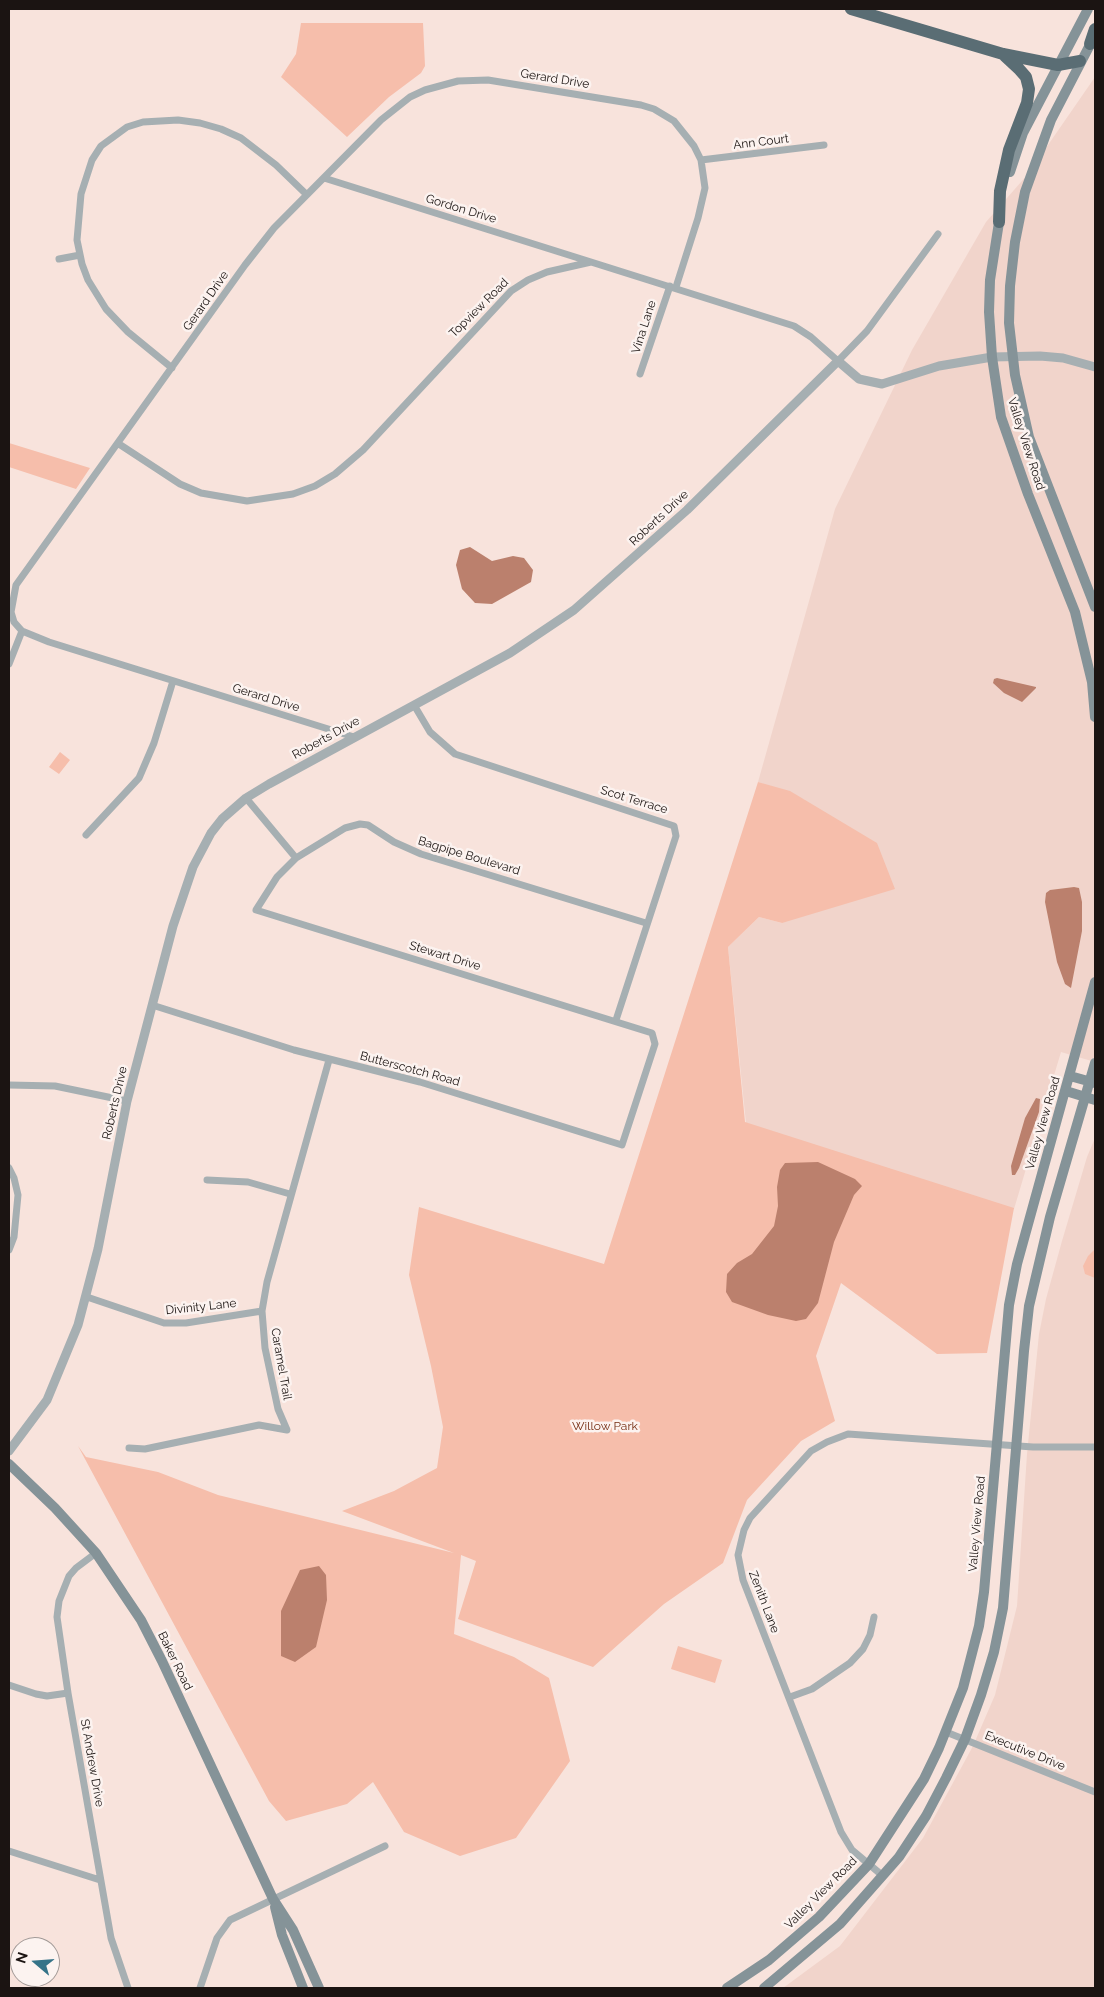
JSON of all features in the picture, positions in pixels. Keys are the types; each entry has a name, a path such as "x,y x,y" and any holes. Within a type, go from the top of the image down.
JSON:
{"highway":[{"path":"850,9 1003,54 1058,65 1080,61"},
{"path":"1093,39 1095,30"},
{"path":"999,222 1000,191 1010,150 1027,103 1029,89 1026,77 1003,54"}],"main road":[{"name":"Valley View Road","path":"1088,9 1023,133 1012,163 999,222 990,280 992,357 1001,417 1028,494 1075,612 1092,682 1095,717"},
{"name":"Valley View Road","path":"1093,39 1080,61 1041,143 1025,192 1015,242 1010,286 1012,357 1029,437 1095,607"},
{"name":"Valley View Road","path":"727,1988 769,1960 819,1917 868,1864 924,1779 946,1732 963,1688 978,1626 988,1557 1009,1305 1015,1272 1095,982"},
{"path":"764,1988 840,1924 883,1876 926,1816 965,1739 994,1652 1002,1608 1029,1306 1050,1217 1090,1098 1095,1063"},
{"path":"1070,1076 1093,1082"},
{"path":"1066,1091 1090,1098"},
{"name":"Baker Road","path":"9,1464 56,1508 96,1553 141,1620 273,1899 293,1930 319,1988"},
{"name":"Baker Road","path":"273,1899 282,1935 303,1988"}],"street":[{"name":"Gerard Drive","path":"354,737 173,681 22,631 14,622 11,612 12,584 119,444 245,265 274,228 381,120 410,97 440,85 473,80 488,80 614,100 654,109 674,121 686,133 701,160 704,188 702,200 673,286"},
{"path":"172,368 128,332 106,309 88,280 80,255 77,240 81,194 92,160 101,146 113,135 143,122 178,120 221,129 241,138 260,150 306,194"},
{"name":"Ann Court","path":"701,160 824,146"},
{"name":"Gordon Drive","path":"324,178 591,262"},
{"name":"Roberts Drive","path":"9,1451 36,1416 57,1380 87,1297 127,1100 152,1005 183,892 193,867 211,833 222,819 246,798 510,653 574,610 687,510 838,361 867,331 938,234"},
{"path":"59,259 80,255"},
{"name":"Topview Road","path":"119,444 166,476 201,494 247,501 293,494 335,474 363,450 511,291 547,272 591,262 673,286 794,326 811,337 858,379 882,384 939,366 992,357 1040,356 1062,358 1095,367"},
{"name":"Vina Lane","path":"640,374 673,286"},
{"path":"9,664 22,631"},
{"path":"86,835 139,778 154,743 173,681"},
{"name":"Scot Terrace","path":"414,705 430,732 455,754 674,826 676,836 646,923 616,1020"},
{"path":"246,798 253,809 296,858"},
{"name":"Bagpipe Boulevard","path":"296,858 310,847 347,827 360,824 368,825 394,842 421,854 646,923"},
{"name":"Stewart Drive","path":"296,858 276,878 256,910 647,1030 655,1038 622,1145"},
{"name":"Butterscotch Road","path":"152,1005 329,1060 392,1073 622,1145"},
{"name":"Caramel Trail","path":"129,1448 145,1449 259,1425 287,1430 278,1409 265,1348 262,1311 267,1282 290,1194 329,1060"},
{"path":"9,1085 54,1086 127,1100"},
{"path":"9,1168 14,1178 18,1195 14,1237 9,1250"},
{"path":"207,1180 248,1182 290,1194"},
{"name":"Divinity Lane","path":"87,1297 164,1323 186,1323 262,1311"},
{"name":"Zenith Lane","path":"883,1876 852,1850 842,1832 739,1568 740,1543 750,1518 812,1451 838,1437 848,1434 871,1434 1017,1446 1095,1447"},
{"name":"St Andrew Drive","path":"96,1553 76,1568 69,1576 59,1601 58,1617 68,1694 110,1938 128,1988"},
{"path":"790,1697 812,1688 850,1663 863,1648 870,1635 874,1617"},
{"path":"9,1685 47,1696 68,1694"},
{"name":"Executive Drive","path":"946,1732 1095,1792"},
{"path":"200,1988 222,1928 239,1914 385,1846"},
{"path":"9,1851 100,1880"}],"shaded area":[{"path":"1095,77 1095,1062 1061,1052 1014,1209 746,1123 728,947 759,917 782,923 805,800 758,782 835,509 912,350 986,222 1028,174"},
{"path":"470,547 492,561 513,556 524,558 533,570 531,582 492,604 475,603 462,589 456,565 460,550"},
{"path":"997,678 1036,688 1022,702 1004,693 993,683 994,679"},
{"path":"1079,888 1082,902 1082,931 1071,988 1065,984 1057,962 1045,902 1046,893 1050,890"},
{"path":"1036,1098 1040,1099 1039,1112 1019,1168 1015,1175 1012,1175 1011,1166 1025,1118"},
{"path":"1095,1138 1095,1988 783,1988 840,1946 923,1838 973,1746 995,1695 1017,1606 1027,1454 1039,1334 1046,1299 1062,1241 1087,1157"},
{"path":"818,1162 855,1179 862,1186 854,1195 834,1242 818,1303 806,1319 796,1321 768,1315 732,1302 726,1292 727,1274 737,1263 752,1254 774,1226 778,1206 777,1187 780,1170 785,1163"},
{"path":"319,1566 326,1575 327,1600 316,1647 295,1662 281,1656 281,1611 300,1570"}],"green space":[{"path":"301,23 423,23 425,66 421,73 389,97 347,137 281,77 296,54"},
{"path":"9,443 90,468 76,489 9,467"},
{"path":"60,752 70,760 59,774 49,767"},
{"name":"Willow Park","path":"758,782 790,791 877,843 895,889 782,923 759,917 728,947 745,1122 1014,1208 987,1353 937,1354 841,1283 816,1356 835,1421 801,1441 747,1500 723,1563 664,1604 593,1667 458,1619 476,1561 461,1555 454,1634 514,1657 549,1678 570,1761 516,1838 460,1856 404,1832 373,1782 347,1804 286,1821 269,1801 78,1446 86,1457 158,1472 218,1495 454,1553 342,1511 394,1491 437,1468 443,1427 431,1366 409,1275 419,1207 604,1264"},
{"path":"1095,1249 1095,1278 1085,1274 1083,1266 1088,1256"},
{"path":"678,1646 722,1660 715,1683 671,1669"}]}
